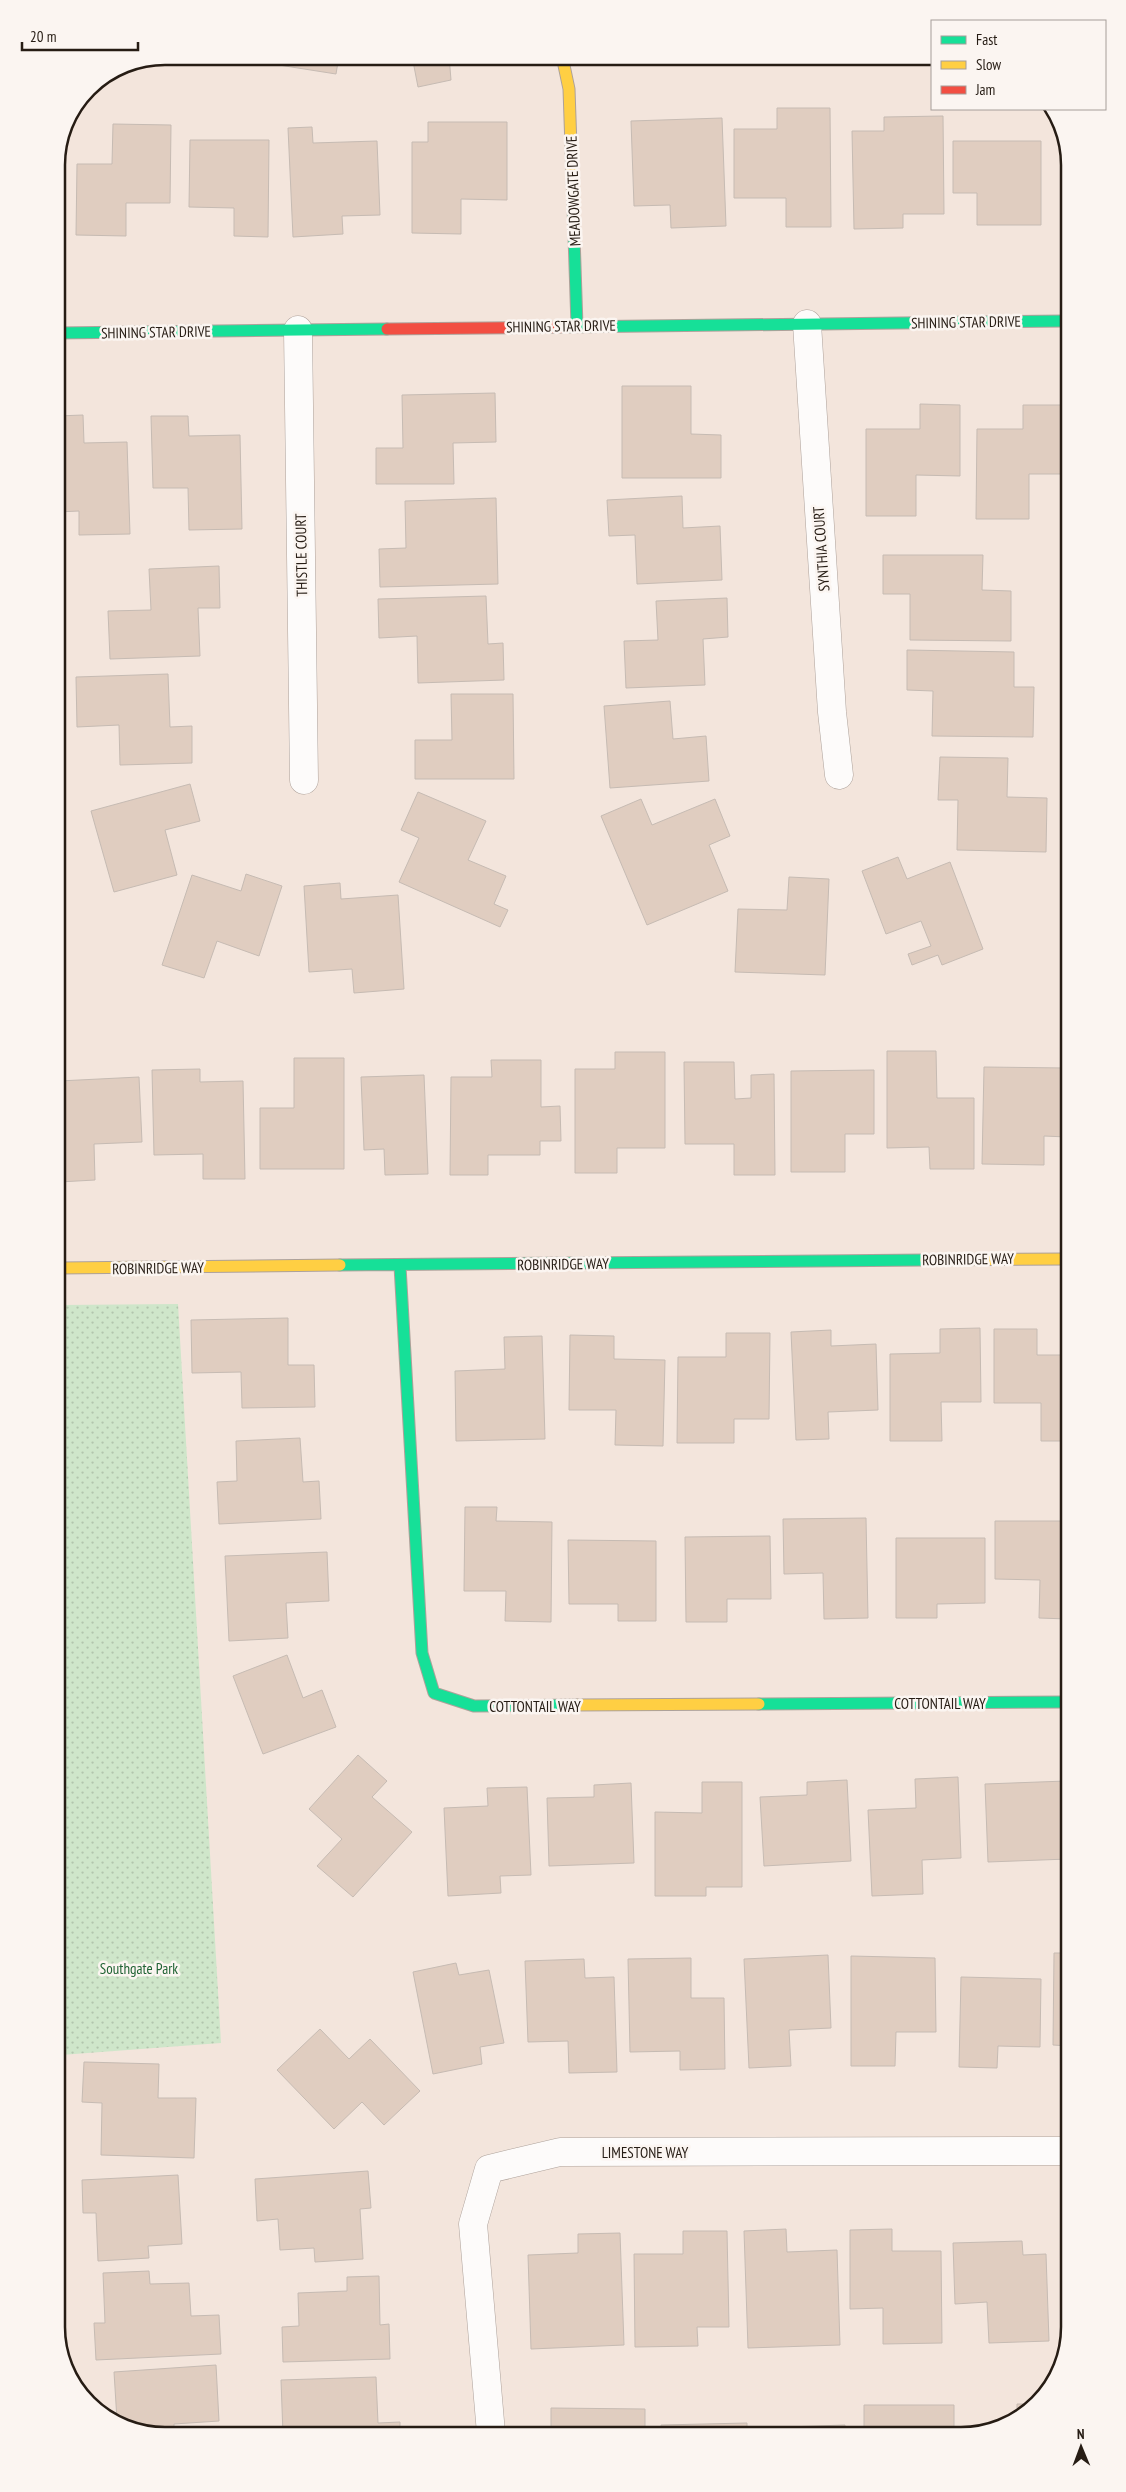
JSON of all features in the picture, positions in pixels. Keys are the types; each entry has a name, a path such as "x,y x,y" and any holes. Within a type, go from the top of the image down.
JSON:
{"street":[{"name":"MEADOWGATE DRIVE","path":"564,65 569,89 577,326"},
{"name":"SHINING STAR DRIVE","path":"65,333 1061,321"},
{"name":"SYNTHIA COURT","path":"806,324 831,702 839,775"},
{"name":"THISTLE COURT","path":"298,330 304,780"},
{"name":"ROBINRIDGE WAY","path":"65,1268 1061,1258"},
{"name":"COTTONTAIL WAY","path":"400,1266 422,1653 434,1693 474,1706 1061,1702"},
{"name":"LIMESTONE WAY","path":"490,2427 473,2224 489,2169 560,2152 1061,2151"}],"green space":[{"name":"Southgate Park","path":"178,1304 221,2043 65,2055 65,1305"}],"building":[{"path":"279,65 338,65 336,74"},
{"path":"414,65 450,65 451,80 418,87"},
{"path":"777,108 830,108 831,227 786,227 786,198 734,198 734,129 777,129"},
{"path":"943,116 944,214 903,214 903,228 854,229 852,131 884,131 884,117"},
{"path":"722,118 726,226 671,228 670,205 634,206 631,121"},
{"path":"428,122 507,122 507,200 461,199 461,234 412,233 412,142 428,142"},
{"path":"113,124 171,125 170,203 126,203 126,236 76,235 77,164 112,164"},
{"path":"312,127 313,143 377,141 380,215 342,216 343,234 293,237 288,128"},
{"path":"190,140 269,140 268,237 234,236 234,208 189,207"},
{"path":"953,141 1041,141 1041,225 977,225 977,193 953,193"},
{"path":"622,386 691,386 691,434 721,435 721,478 622,478"},
{"path":"495,393 496,442 453,443 454,484 376,484 376,448 403,448 402,395"},
{"path":"920,404 960,405 960,476 916,475 916,516 866,516 866,429 920,429"},
{"path":"1023,405 1061,405 1061,474 1029,474 1029,519 976,519 977,429 1023,429"},
{"path":"83,415 84,443 127,442 130,534 79,535 79,511 65,512 65,416"},
{"path":"151,416 188,416 189,436 240,435 242,529 189,530 188,488 153,488"},
{"path":"682,496 683,528 720,526 722,580 637,584 635,535 609,536 607,500"},
{"path":"496,498 498,584 380,587 379,549 406,548 405,501"},
{"path":"883,555 983,555 982,590 1011,591 1011,641 910,640 910,594 883,594"},
{"path":"219,566 220,608 198,608 200,656 110,659 108,611 151,610 149,569"},
{"path":"486,596 488,644 503,643 504,680 418,683 417,636 379,638 378,599"},
{"path":"727,598 728,637 703,639 705,685 626,688 624,641 658,640 656,601"},
{"path":"907,650 1014,652 1014,687 1034,687 1033,737 932,736 933,691 907,690"},
{"path":"168,674 170,727 192,726 192,763 120,765 119,725 77,727 76,677"},
{"path":"451,694 513,694 514,779 415,779 415,740 452,740"},
{"path":"670,701 673,739 706,736 709,781 610,788 604,706"},
{"path":"940,757 1008,758 1007,797 1047,798 1046,852 957,850 958,800 938,800"},
{"path":"190,784 200,821 165,830 177,875 114,892 91,811"},
{"path":"418,792 486,821 468,860 506,876 494,904 508,910 500,927 399,882 419,838 401,830"},
{"path":"641,799 652,825 715,799 730,836 709,845 728,891 647,925 601,816"},
{"path":"898,857 907,879 950,862 983,949 942,965 938,955 912,965 908,954 931,946 921,921 886,934 862,871"},
{"path":"246,874 282,886 259,956 217,941 204,978 162,965 192,875 241,891"},
{"path":"789,877 829,879 825,975 735,972 738,909 787,910"},
{"path":"340,883 341,899 398,895 404,989 354,993 352,969 309,972 304,886"},
{"path":"887,1051 936,1051 937,1098 974,1098 974,1169 930,1169 929,1147 887,1148"},
{"path":"615,1052 665,1052 665,1148 617,1148 617,1173 575,1173 575,1069 615,1069"},
{"path":"294,1058 344,1058 344,1169 260,1169 260,1108 294,1108"},
{"path":"491,1060 541,1060 541,1107 560,1106 561,1141 540,1141 540,1155 488,1155 488,1175 450,1175 451,1077 492,1077"},
{"path":"684,1062 734,1062 735,1099 751,1098 751,1075 774,1074 775,1175 734,1175 734,1144 685,1144"},
{"path":"984,1067 1061,1068 1061,1137 1044,1136 1044,1165 982,1164"},
{"path":"200,1069 200,1082 243,1081 245,1179 203,1179 203,1154 154,1155 152,1070"},
{"path":"874,1070 874,1134 845,1134 845,1172 791,1172 791,1071"},
{"path":"424,1075 428,1174 385,1175 384,1149 364,1150 361,1077"},
{"path":"139,1077 142,1142 94,1144 95,1180 65,1182 65,1081"},
{"path":"288,1318 288,1365 314,1365 315,1407 242,1408 241,1372 192,1373 191,1320"},
{"path":"980,1328 981,1402 941,1402 942,1441 890,1441 890,1354 940,1353 940,1329"},
{"path":"994,1329 1037,1329 1037,1355 1061,1355 1061,1441 1041,1441 1041,1403 994,1403"},
{"path":"831,1330 831,1346 876,1344 878,1410 828,1412 829,1439 796,1440 791,1332"},
{"path":"726,1333 770,1333 769,1419 734,1419 734,1443 677,1443 678,1357 726,1357"},
{"path":"570,1335 614,1336 614,1359 665,1360 663,1446 615,1445 616,1410 569,1410"},
{"path":"542,1336 545,1439 456,1441 455,1371 505,1369 504,1337"},
{"path":"300,1438 303,1482 319,1481 321,1519 219,1524 217,1482 237,1481 236,1441"},
{"path":"465,1507 497,1507 496,1521 552,1522 551,1622 505,1621 506,1591 464,1591"},
{"path":"866,1518 868,1618 824,1619 823,1573 784,1574 783,1519"},
{"path":"995,1521 1061,1521 1061,1619 1039,1618 1040,1580 995,1579"},
{"path":"770,1536 771,1599 727,1599 727,1622 686,1622 685,1537"},
{"path":"896,1538 985,1538 985,1603 937,1604 937,1618 896,1618"},
{"path":"568,1540 656,1541 656,1621 618,1621 618,1604 569,1604"},
{"path":"327,1552 329,1601 286,1603 288,1638 229,1641 225,1556"},
{"path":"287,1655 303,1698 322,1690 336,1727 263,1754 233,1676"},
{"path":"358,1755 387,1781 372,1797 412,1832 353,1897 317,1866 342,1839 309,1809"},
{"path":"958,1777 961,1858 922,1860 923,1894 872,1896 868,1810 916,1808 915,1779"},
{"path":"847,1780 851,1861 764,1866 760,1797 807,1795 807,1782"},
{"path":"1061,1781 1061,1859 988,1862 985,1784"},
{"path":"702,1782 742,1782 742,1887 706,1887 706,1896 655,1896 655,1812 702,1813"},
{"path":"631,1783 634,1863 549,1866 547,1798 594,1797 594,1785"},
{"path":"527,1787 531,1875 500,1876 501,1893 448,1896 444,1808 488,1806 487,1788"},
{"path":"1054,1953 1061,1953 1061,2046 1053,2045"},
{"path":"828,1955 831,2028 789,2030 791,2066 749,2068 744,1959"},
{"path":"851,1956 935,1958 936,2032 896,2032 895,2066 851,2066"},
{"path":"691,1958 691,1998 724,1998 725,2069 680,2070 680,2051 630,2052 628,1959"},
{"path":"584,1959 585,1978 614,1977 617,2072 569,2073 568,2041 528,2042 525,1961"},
{"path":"456,1963 459,1975 489,1970 504,2043 480,2047 482,2064 433,2074 413,1972"},
{"path":"961,1977 1041,1979 1040,2047 998,2046 997,2068 959,2067"},
{"path":"320,2029 349,2059 370,2039 420,2091 384,2125 362,2102 334,2129 277,2070"},
{"path":"84,2062 159,2064 158,2098 196,2098 194,2158 101,2155 102,2103 82,2102"},
{"path":"368,2171 371,2208 360,2209 363,2259 315,2262 314,2248 280,2250 278,2219 257,2221 255,2179"},
{"path":"178,2175 182,2244 148,2246 149,2258 98,2261 96,2213 83,2213 82,2180"},
{"path":"786,2229 787,2252 837,2250 840,2345 748,2348 744,2231"},
{"path":"892,2229 892,2251 941,2251 942,2343 883,2344 883,2308 850,2309 850,2230"},
{"path":"683,2231 727,2231 729,2327 697,2327 698,2346 635,2347 634,2254 683,2254"},
{"path":"620,2233 624,2345 531,2349 528,2255 578,2253 578,2234"},
{"path":"1022,2241 1023,2255 1046,2254 1049,2341 989,2343 987,2302 955,2304 953,2243"},
{"path":"149,2271 150,2284 189,2283 191,2316 219,2315 221,2354 96,2360 94,2323 105,2323 103,2273"},
{"path":"379,2276 380,2325 389,2324 390,2359 283,2362 282,2327 299,2326 298,2293 347,2291 347,2277"},
{"path":"216,2365 219,2421 174,2424 174,2427 158,2427 133,2422 121,2417 117,2414 114,2372"},
{"path":"376,2377 378,2423 400,2422 400,2427 283,2427 281,2380"},
{"path":"1017,2404 1024,2404 1022,2406 1017,2410"},
{"path":"864,2405 954,2405 954,2427 864,2427"},
{"path":"551,2408 645,2409 645,2427 551,2427"},
{"path":"747,2423 747,2427 661,2427 661,2425"},
{"path":"845,2425 845,2427 787,2427"}],"traffic: fast":[{"path":"573,206 577,326"},
{"path":"566,327 1061,321"},
{"path":"65,333 387,329"},
{"path":"340,1265 926,1260"},
{"path":"400,1266 422,1653 434,1693 474,1706 576,1705"},
{"path":"759,1704 1061,1702"}],"traffic: slow":[{"path":"564,65 569,89 573,206"},
{"path":"926,1260 1061,1259"},
{"path":"65,1268 340,1265"},
{"path":"576,1705 759,1704"}],"traffic: jam":[{"path":"387,329 566,327"}]}
